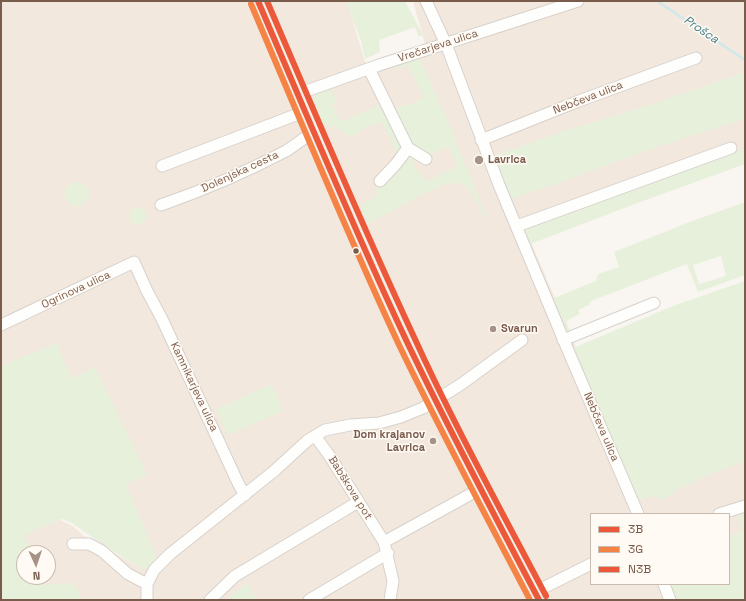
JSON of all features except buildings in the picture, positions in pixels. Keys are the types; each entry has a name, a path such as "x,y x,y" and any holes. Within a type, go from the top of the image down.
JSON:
{"main road":[{"path":"258,1 353,223 407,342 480,489 537,596"}],"street":[{"name":"Nebčeva ulica","path":"426,1 446,44 481,140 563,340 638,513"},
{"name":"Vrečarjeva ulica","path":"298,94 369,69 578,1"},
{"name":"Nebčeva ulica","path":"481,140 579,101 696,58"},
{"path":"369,69 408,148 426,159"},
{"path":"162,166 306,111"},
{"name":"Dolenjska cesta","path":"161,205 227,180 287,150 304,137 314,132"},
{"path":"380,181 396,164 408,148"},
{"path":"517,226 731,148"},
{"name":"Ogrinova ulica","path":"1,325 134,262 141,279"},
{"name":"Kamnikarjeva ulica","path":"141,279 162,319 245,495"},
{"path":"563,340 654,303"},
{"path":"147,600 147,584 154,570 170,554 273,472 308,440 324,430 350,425 368,425 402,417 417,411 436,401 460,385 522,340"},
{"name":"Babškova pot","path":"315,436 329,455 384,542 388,553 393,581 389,599"},
{"path":"384,542 480,489"},
{"path":"210,600 235,576 358,502"},
{"path":"722,513 745,506"},
{"path":"73,544 89,544 102,551 128,574 147,584"},
{"path":"309,600 388,553"},
{"path":"537,596 590,565"},
{"path":"664,585 670,600"}],"shaded area":[{"path":"1,1 347,1 366,65 425,44 413,1 745,1 745,158 527,233 639,494 745,458 745,534 730,540 730,513 590,513 590,585 666,585 672,600 81,600 43,593 40,585 56,585 56,545 24,545 19,533 58,519 73,526 84,536 136,565 1,369"}],"green space":[{"path":"346,1 405,1 423,35 419,37 415,27 379,40 380,52 365,59 361,41"},
{"path":"419,57 442,108 487,217 484,218 478,203 467,187 458,183 445,184 419,196 368,224 360,206 378,195 376,189 409,155 413,155 416,169 417,171 421,171 426,182 455,167 457,163 449,146 430,155 412,145 401,125 396,107 414,103 424,97 406,65 396,69 394,65"},
{"path":"745,72 745,119 656,148 509,200 491,157 564,131 644,107"},
{"path":"329,87 337,101 332,104 341,122 381,104 404,144 398,159 382,122 369,126 352,136 347,135 335,127 324,126 313,99 313,94"},
{"path":"745,148 745,164 528,245 521,228"},
{"path":"77,182 85,186 89,194 85,202 77,206 69,202 65,194 69,186"},
{"path":"745,202 745,275 698,292 687,264 591,301 589,305 578,310 580,314 566,321 571,334 565,336 549,300 596,281 598,274 619,267 614,252","holes":["721,256 726,276 699,284 693,265"]},
{"path":"138,207 144,210 147,216 144,222 138,225 132,222 129,216 132,210"},
{"path":"745,281 745,461 713,473 674,491 675,493 659,500 657,495 637,501 572,353 573,348 673,306"},
{"path":"57,343 72,379 95,367 147,475 126,485 157,557 150,567 144,570 105,546 72,523 62,519 24,535 28,545 16,545 16,585 56,585 74,583 82,600 1,600 1,366"},
{"path":"272,384 283,411 227,435 216,409"},
{"path":"745,505 745,600 673,600 667,585 730,585 730,536 743,531 736,513"},
{"path":"248,584 257,600 227,600 233,593"}],"waterway":[{"name":"Prošca","path":"657,1 745,60"}],"transit line":[{"name":"3B","path":"258,1 349,215 387,300 455,440 539,600"},
{"name":"N3B","path":"267,1 357,211 429,370 546,596"},
{"name":"3G","path":"251,4 380,305 448,442 530,600"}],"place":[{"name":"Lavrica","path":"479,160"},
{"name":"Svarun","path":"493,329"},
{"name":"Dom krajanov Lavrica","path":"433,441"}]}
